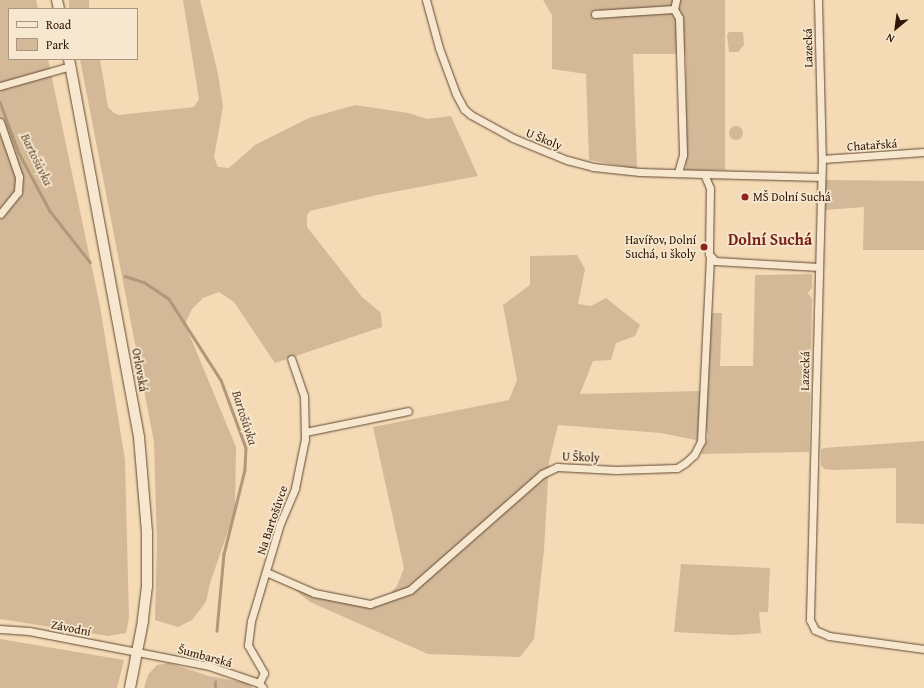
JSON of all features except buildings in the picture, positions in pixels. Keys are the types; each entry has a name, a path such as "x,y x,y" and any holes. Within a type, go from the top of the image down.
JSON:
{"street":[{"name":"U Školy","path":"266,572 314,592 370,604 410,590 542,474 557,467 616,470 677,468 685,464 694,455 701,441 710,256 710,188 704,174 616,170 580,163 513,138 471,115 464,109 456,94 439,48 426,0"},
{"path":"676,0 674,9 679,18 683,155 678,173"},
{"name":"Lazecká","path":"818,0 822,159 810,620 815,630 829,636 924,649"},
{"path":"595,14 674,9"},
{"path":"0,86 70,62"},
{"name":"Orlovská","path":"70,62 139,437 147,532 147,586 138,651 130,688"},
{"path":"0,122 19,177 18,192 0,214"},
{"name":"Chatařská","path":"822,159 924,152"},
{"path":"704,174 821,176"},
{"path":"710,256 721,263 819,267"},
{"name":"Na Bartošůvce","path":"261,686 264,673 248,645 251,621 280,524 295,488 305,432 304,396 291,359"},
{"path":"305,432 408,410"},
{"name":"Závodní","path":"0,629 29,631 138,651"},
{"name":"Šumbarská","path":"138,651 209,666 261,686"}],"green space":[{"path":"0,0 36,0 38,8 8,8 8,60 48,60 100,306 125,460 129,618 126,633 108,636 0,619"},
{"path":"69,0 89,0 89,8 69,8"},
{"path":"183,0 200,0 218,74 223,107 214,157 218,167 229,168 255,145 309,118 355,105 408,113 427,119 451,116 478,176 377,195 310,211 307,215 307,227 362,297 381,313 382,327 275,363 234,302 219,292 203,298 192,309 185,324 236,447 235,511 210,583 206,602 192,620 178,627 155,620 157,543 154,442 80,60 100,60 108,107 114,113 119,115 194,107 199,99"},
{"path":"543,0 725,0 725,170 686,170 686,54 633,54 637,169 589,160 586,74 552,69 552,15"},
{"path":"729,32 743,32 744,45 738,52 729,52 727,35"},
{"path":"733,126 739,126 743,130 743,136 739,140 733,140 729,136 729,130"},
{"path":"825,180 924,181 924,250 863,250 864,207 825,210"},
{"path":"577,255 585,269 578,304 591,306 606,298 640,325 635,336 616,343 611,360 593,361 580,394 700,391 700,441 661,433 558,425 549,462 544,550 534,639 520,657 428,654 310,602 294,589 269,577 269,575 369,607 388,596 397,586 404,568 373,427 509,400 517,380 503,305 530,285 530,256"},
{"path":"812,274 812,288 808,293 812,299 809,452 701,454 708,437 705,423 709,313 722,313 720,366 753,366 755,275"},
{"path":"924,441 924,524 896,523 896,468 835,470 824,469 821,465 821,450 824,448"},
{"path":"681,564 770,568 768,612 759,612 761,633 734,635 674,632"},
{"path":"0,639 124,660 117,688 0,688"},
{"path":"169,663 209,676 247,683 253,688 144,688 148,675 157,665"}],"waterway":[{"name":"Bartošůvka","path":"0,102 19,153 50,211 90,262"},
{"name":"Bartošůvka","path":"125,276 144,282 169,299 221,380 246,448 245,470 224,554 217,631"},
{"name":"Bartošůvka","path":"215,682 215,688"}],"place":[{"name":"MŠ Dolní Suchá","path":"745,197"},
{"name":"Havířov, Dolní Suchá, u školy","path":"704,247"}],"district":[{"name":"Dolní Suchá","path":"770,239"}]}
